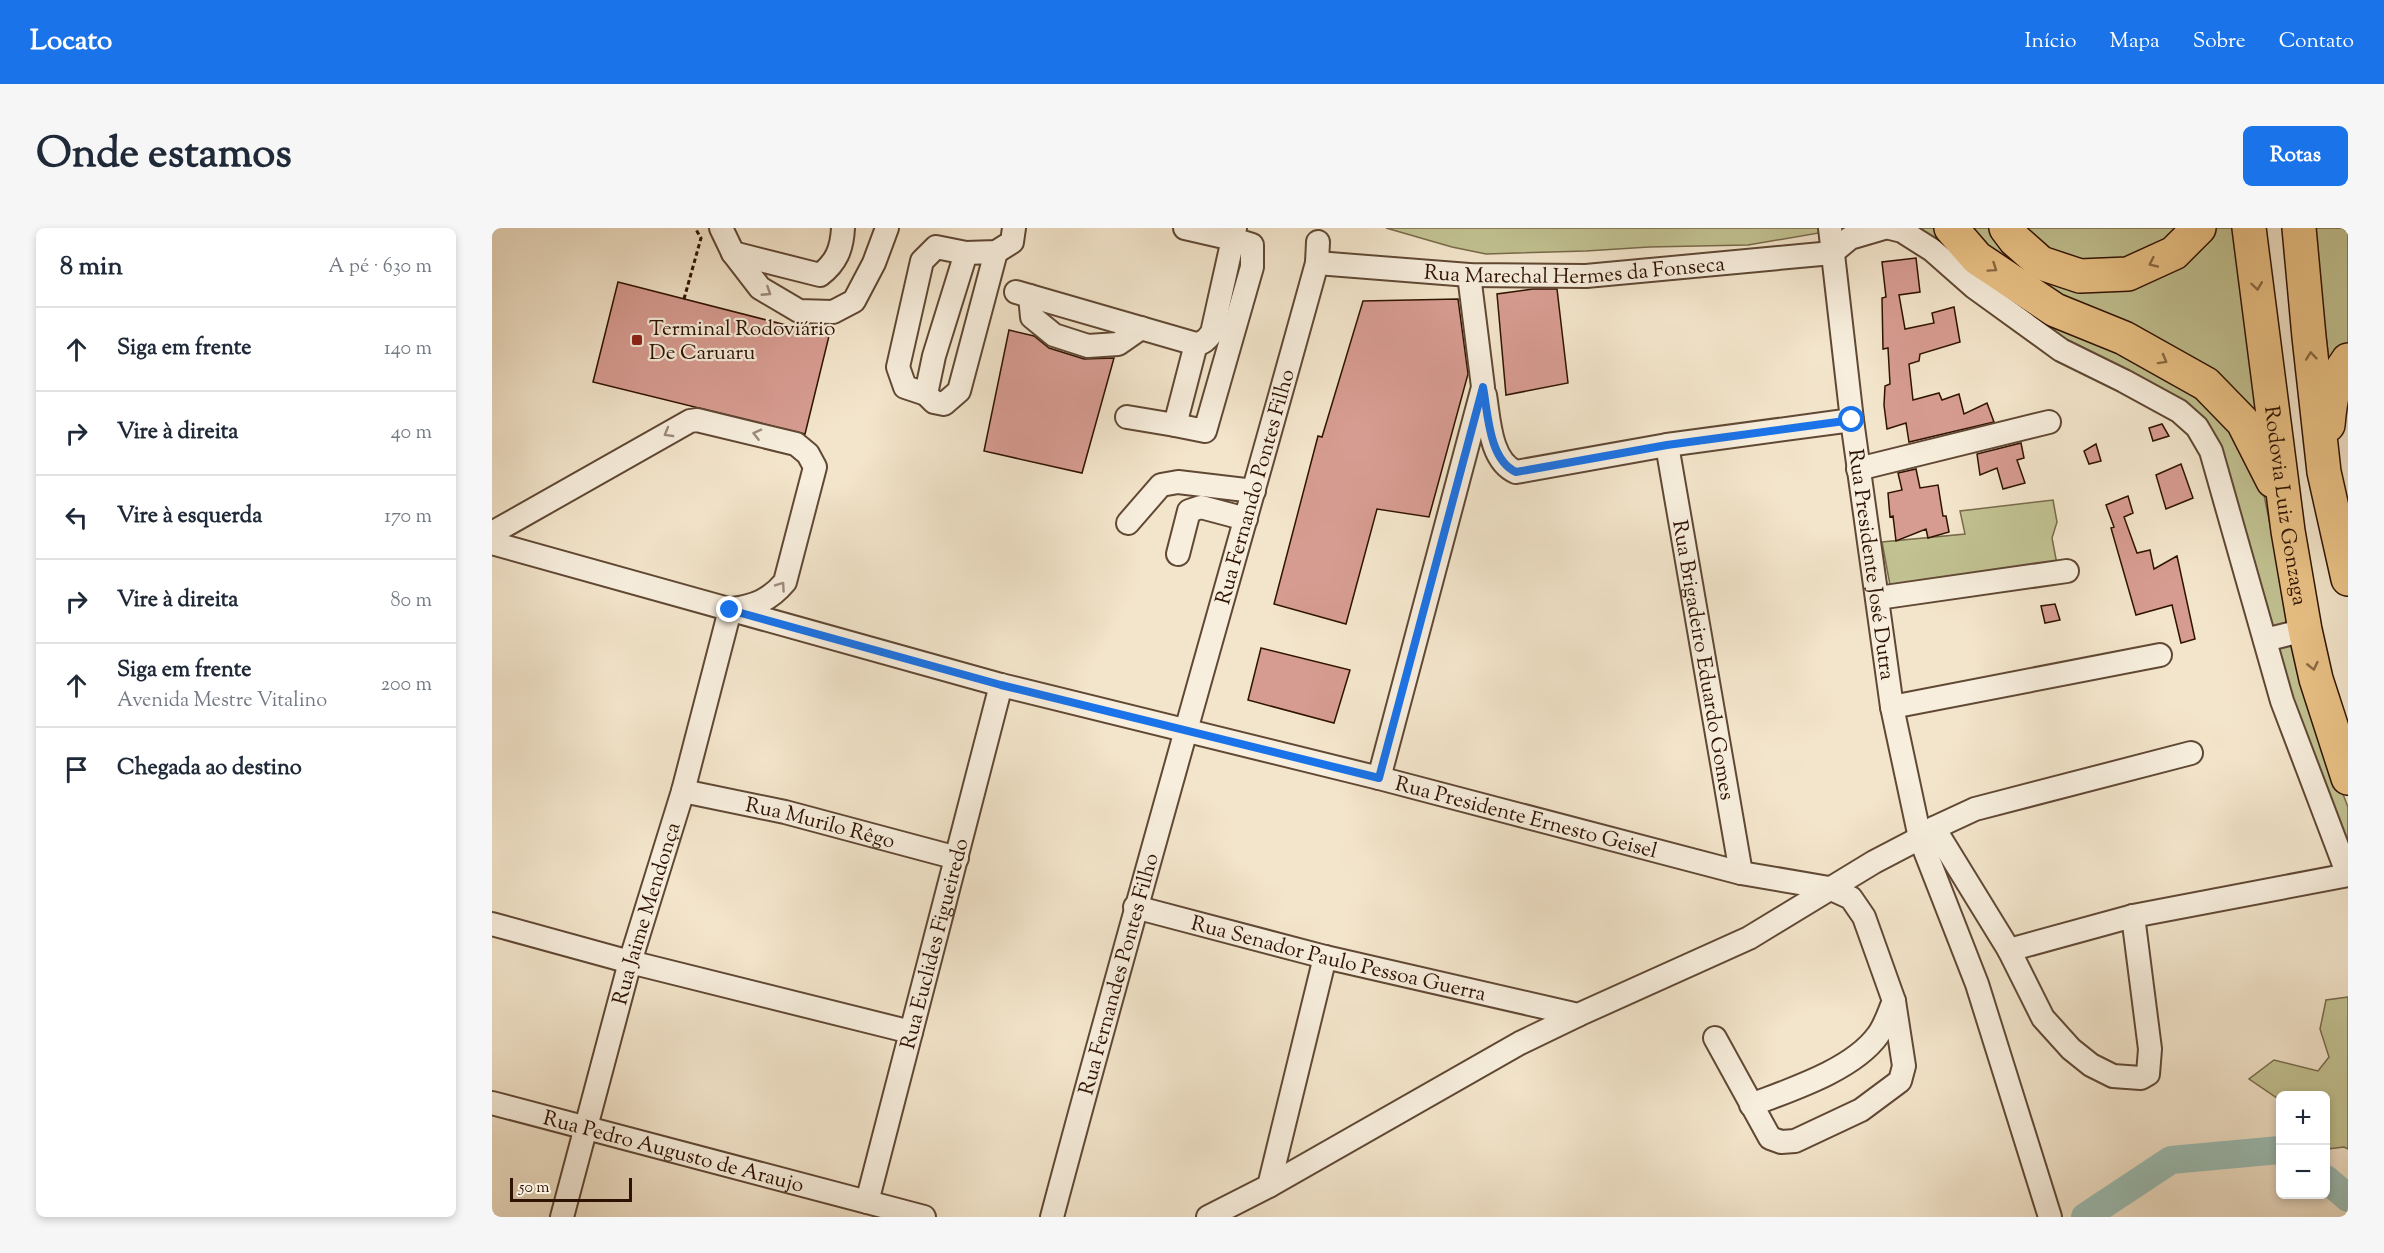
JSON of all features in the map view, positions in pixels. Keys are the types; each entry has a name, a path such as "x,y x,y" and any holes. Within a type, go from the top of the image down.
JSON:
{"highway":[{"path":"1951,228 1977,258 2055,310 2124,338 2206,384 2243,422 2272,475 2288,531"},
{"path":"2006,228 2015,240 2041,263 2080,276 2128,274 2174,253 2199,228"},
{"name":"Rodovia Luiz Gonzaga","path":"2249,228 2288,531 2305,630 2316,679 2348,778"},
{"name":"Rodovia Luiz Gonzaga","path":"2299,228 2324,472 2348,579"},
{"path":"2324,472 2330,398 2342,368 2348,360"}],"street":[{"path":"721,228 734,253 760,288 799,311 833,312 854,301 874,263 887,228"},
{"path":"734,253 820,275 834,264 843,237 843,228"},
{"path":"996,252 959,391 944,405 934,402 926,394 905,387 898,367 922,261 936,248 966,253 996,252 1012,242 1014,228"},
{"path":"1127,417 1205,430 1252,267 1252,245 1234,233 1185,228"},
{"name":"Rua Presidente José Dutra","path":"1830,228 1858,469 1892,707 1927,833"},
{"path":"1832,253 1850,238 1884,228"},
{"path":"1890,228 1902,231 1932,250 1974,287 2061,350 2179,411 2197,427 2211,451 2283,701 2348,875 2133,916 2009,950"},
{"path":"1141,328 1118,344 1088,346 1054,335 1032,317 1023,294 1141,328 1196,344 1208,339 1212,333 1234,233"},
{"name":"Rua Marechal Hermes da Fonseca","path":"1318,240 1469,275 1586,276 1832,253"},
{"name":"Rua Fernando Pontes Filho","path":"1187,730 1254,491 1318,240"},
{"path":"926,394 934,356 966,253"},
{"path":"1469,275 1483,387 1495,446 1502,462 1516,472 1667,445 1852,420"},
{"path":"1175,425 1196,344"},
{"path":"1379,778 1483,387"},
{"path":"492,533 690,421 697,420 796,444 808,454 815,467 785,582 774,596 756,605 730,610"},
{"path":"1858,469 2049,422"},
{"name":"Rua Brigadeiro Eduardo Gomes","path":"1667,445 1742,873"},
{"path":"1128,523 1161,485 1178,482 1254,491"},
{"path":"1178,554 1189,511 1201,507 1246,519"},
{"name":"Rua Presidente Ernesto Geisel","path":"492,543 1001,685 1379,778 1742,873 1829,888"},
{"path":"1878,598 2067,571"},
{"name":"Rua Jaime Mendonça","path":"562,1217 630,962 683,791 730,610"},
{"path":"2265,640 2305,630"},
{"path":"1892,707 2160,655"},
{"name":"Rua Euclides Figueiredo","path":"867,1202 1001,685"},
{"name":"Rua Fernandes Pontes Filho","path":"1052,1217 1135,907 1187,730"},
{"path":"1208,1217 1269,1186 1520,1043 1749,938 1792,914 1874,861 1975,809 2191,753"},
{"name":"Rua Murilo Rêgo","path":"683,791 785,812 957,858"},
{"path":"1927,833 2009,950 2043,1018 2071,1049 2091,1065 2113,1076 2146,1077 2149,1069 2150,1048 2133,916"},
{"path":"1927,833 2050,1217"},
{"path":"1715,1038 1770,1138 1781,1142 1795,1141 1861,1110 1900,1081 1904,1066 1894,1001 1864,917 1851,898 1829,888"},
{"name":"Rua Senador Paulo Pessoa Guerra","path":"1135,907 1325,957 1543,1005 1578,1015"},
{"path":"492,924 630,962 911,1032"},
{"path":"1269,1186 1325,957"},
{"path":"1752,1106 1813,1080 1851,1060 1878,1035 1894,1001"},
{"name":"Rua Pedro Augusto de Araujo","path":"492,1103 924,1217"}],"path":[{"path":"684,299 701,238 695,228"}],"green space":[{"path":"1386,228 1818,228 1819,233 1748,245 1486,254"},
{"path":"1912,228 1938,228 2197,390 2234,426 2261,480 2304,694 2348,807 2348,856 2310,764 2211,436 2068,345"},
{"path":"1951,228 2243,228 2288,531 2243,422"},
{"path":"2313,228 2342,228 2348,232 2348,348 2331,378"},
{"path":"2053,500 2057,522 2052,538 2057,564 1890,585 1882,542 1965,534 1960,511"},
{"path":"2348,997 2348,1149 2344,1147 2330,1149 2330,1091 2276,1091 2276,1097 2249,1079 2274,1060 2318,1071 2329,1057 2320,1029 2326,1000"}],"building":[{"path":"1916,258 1920,292 1899,295 1905,329 1934,323 1932,313 1954,307 1960,342 1920,354 1919,361 1909,364 1913,400 1939,393 1942,400 1959,394 1964,414 1987,403 1994,422 1909,442 1906,423 1887,429 1884,405 1885,386 1890,384 1888,348 1883,349 1882,298 1886,297 1882,262"},
{"path":"618,282 829,336 805,434 593,382"},
{"path":"1533,289 1557,289 1568,383 1506,395 1497,294"},
{"path":"1458,299 1468,374 1429,517 1377,509 1346,624 1274,604 1318,436 1322,437 1363,301"},
{"path":"1009,330 1034,336 1049,348 1084,359 1114,358 1082,473 984,451"},
{"path":"2162,424 2169,436 2153,441 2149,428"},
{"path":"2021,443 2024,458 2017,460 2025,483 2003,489 1997,468 1980,475 1977,454"},
{"path":"2096,444 2101,461 2089,464 2084,451"},
{"path":"2181,464 2193,498 2166,509 2156,475"},
{"path":"1916,469 1920,488 1938,485 1943,516 1946,516 1949,532 1928,538 1926,529 1896,541 1893,516 1890,517 1888,493 1902,490 1898,473"},
{"path":"2128,496 2133,513 2124,517 2137,553 2150,550 2154,569 2177,556 2195,639 2181,643 2172,605 2136,615 2111,528 2114,527 2106,505"},
{"path":"2055,604 2060,620 2045,623 2041,606"},
{"path":"1261,648 1350,670 1334,723 1248,700"}],"waterway":[{"path":"2085,1217 2171,1160 2276,1150"},
{"path":"2330,1182 2348,1198"}],"place":[{"name":"Terminal Rodoviário De Caruaru","path":"637,340"}],"route":[{"path":"730,610 1001,685 1379,778 1483,387 1495,446 1502,462 1516,472 1667,445 1852,420"}]}
